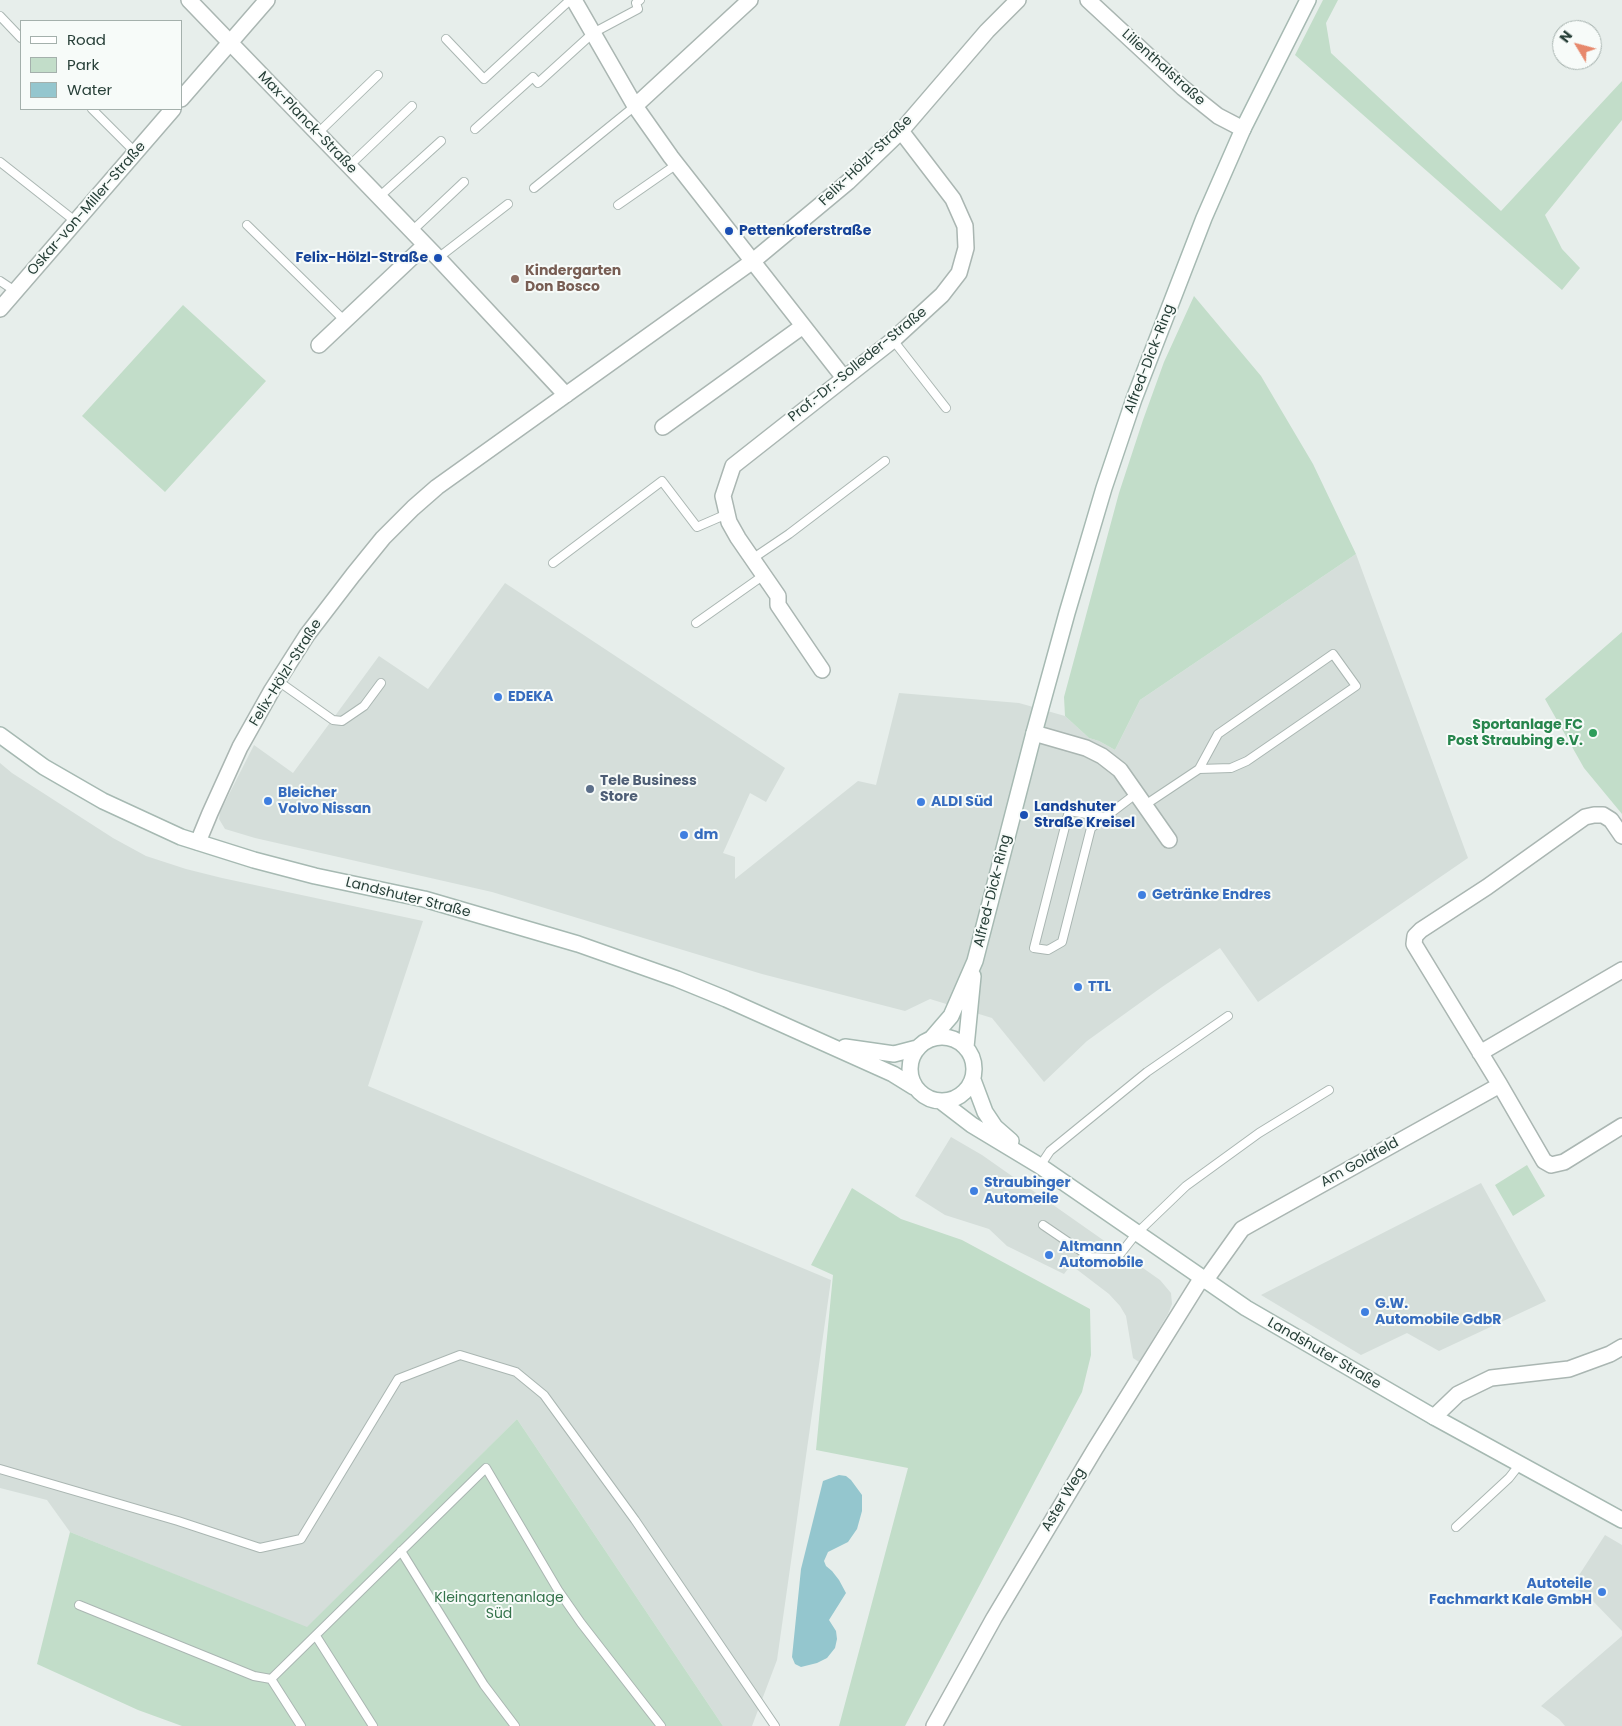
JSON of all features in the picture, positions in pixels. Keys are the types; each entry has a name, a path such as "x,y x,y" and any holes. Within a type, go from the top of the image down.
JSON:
{"street":[{"name":"Max-Planck-Straße","path":"190,0 566,394"},
{"path":"182,98 267,0"},
{"path":"574,0 635,106 676,164 844,378"},
{"path":"635,106 750,0"},
{"name":"Felix-Hölzl-Straße","path":"198,842 240,747 307,635 353,575 384,538 413,508 437,488 566,394 753,261 848,182 902,130 987,31 1018,0"},
{"name":"Lilienthalstraße","path":"1088,0 1183,88 1218,116 1243,129"},
{"name":"Alfred-Dick-Ring","path":"932,1038 952,1016 975,961 1072,595 1104,488 1134,399 1204,218 1243,129 1308,0"},
{"name":"Oskar-von-Miller-Straße","path":"0,309 172,110"},
{"name":"Prof.-Dr.-Solleder-Straße","path":"822,670 778,605 778,596 729,522 723,496 732,466 893,340 942,295 959,273 966,248 965,226 953,199 902,130"},
{"path":"319,345 425,245"},
{"path":"663,427 803,326"},
{"path":"1034,733 1086,748 1102,756 1120,770 1169,840"},
{"name":"Landshuter Straße","path":"0,735 44,767 103,801 143,821 198,842 254,860 315,876 424,900 578,944 677,978 893,1074 914,1087"},
{"path":"1622,836 1611,820 1603,815 1585,817 1487,887 1421,930 1415,936 1414,944 1544,1161 1551,1165 1564,1162 1622,1126"},
{"name":"Alfred-Dick-Ring","path":"966,1047 975,961"},
{"path":"1480,1053 1622,970"},
{"path":"932,1038 950,1038 966,1047 974,1062 973,1080 961,1096 952,1101 931,1100 914,1087 909,1067 917,1048 932,1038"},
{"name":"Landshuter Straße","path":"826,1044 894,1054 917,1048"},
{"name":"Landshuter Straße","path":"973,1080 985,1112 995,1127 1040,1166"},
{"name":"Am Goldfeld","path":"1203,1280 1242,1230 1249,1225 1500,1085"},
{"name":"Landshuter Straße","path":"942,1102 972,1125 1040,1166 1203,1280 1292,1336 1434,1417 1622,1520"},
{"name":"Aster Weg","path":"934,1726 994,1618 1074,1482 1203,1280"},
{"path":"1434,1417 1458,1394 1491,1378 1569,1369 1610,1354 1622,1347"}],"lane":[{"path":"446,39 484,79 570,0"},
{"path":"475,129 533,76 538,83 593,32 638,9 636,3 640,0"},
{"path":"0,16 20,37"},
{"path":"318,133 378,75"},
{"path":"349,166 412,106"},
{"path":"534,188 635,106"},
{"path":"93,110 136,153"},
{"path":"379,197 441,141"},
{"path":"0,162 75,221"},
{"path":"618,205 676,164"},
{"path":"412,231 464,182"},
{"path":"438,258 508,204"},
{"path":"247,226 345,321"},
{"path":"0,281 14,291"},
{"path":"893,340 946,408"},
{"path":"752,559 789,534 884,461"},
{"path":"553,563 662,481 696,527 727,514"},
{"path":"696,623 764,575"},
{"path":"1104,817 1068,811 1034,948 1048,950 1062,942 1091,828 1104,817 1198,769 1231,768 1247,761 1356,686 1333,654 1218,734 1198,769"},
{"path":"278,681 333,720 342,722 364,706 381,683"},
{"path":"1040,1166 1050,1151 1147,1072 1228,1016"},
{"path":"1044,1225 1090,1257 1117,1258 1136,1234 1186,1186 1259,1133 1329,1090"},
{"path":"0,1468 178,1521 260,1548 301,1539 398,1379 460,1355 516,1372 544,1395 635,1520 775,1726"},
{"path":"1456,1527 1509,1478 1520,1464"},
{"path":"271,1680 486,1468 558,1590 660,1726"},
{"path":"401,1551 484,1685 515,1726"},
{"path":"79,1605 254,1676 271,1680 301,1726"},
{"path":"316,1636 372,1726"}],"shaded area":[{"path":"1356,554 1468,858 1258,1002 1220,948 1087,1041 1044,1082 992,1018 930,999 905,1011 762,974 492,892 255,838 225,829 219,819 220,812 254,745 293,773 379,656 428,689 505,583 785,768 766,802 750,793 723,853 735,857 735,879 858,781 876,785 899,693 1019,703 1065,716 1089,738 1115,750 1140,700"},
{"path":"0,763 12,773 113,838 146,856 222,878 423,921 368,1086 831,1280 777,1660 752,1726 723,1726 517,1419 307,1628 70,1532 47,1500 0,1488"},
{"path":"951,1137 982,1155 1160,1280 1171,1293 1172,1304 1168,1314 1139,1362 1133,1358 1126,1316 1120,1306 1109,1294 1071,1265 1064,1274 1007,1246 989,1229 945,1215 915,1196"},
{"path":"1481,1183 1546,1301 1439,1351 1407,1333 1361,1355 1261,1295"},
{"name":"Autoteile Fachmarkt Kale GmbH","path":"1605,1535 1622,1545 1622,1631 1591,1599 1572,1586"},
{"path":"1622,1636 1622,1726 1565,1726 1559,1719 1541,1706"}],"green space":[{"path":"1323,0 1338,0 1326,23 1331,53 1501,211 1622,81 1622,120 1545,215 1562,249 1580,268 1562,290 1295,55"},
{"path":"1194,296 1261,376 1313,464 1356,554 1140,700 1115,750 1089,738 1065,716 1064,697 1119,493 1164,362"},
{"path":"183,305 266,381 165,492 82,416"},
{"name":"Sportanlage FC Post Straubing e.V.","path":"1622,632 1622,814 1584,768 1545,699"},
{"path":"1527,1165 1545,1196 1513,1216 1495,1185"},
{"path":"852,1188 901,1219 962,1240 1090,1309 1091,1355 1082,1392 905,1726 839,1726 908,1468 816,1450 833,1275 811,1265"},
{"name":"Kleingartenanlage Süd","path":"517,1419 723,1726 182,1726 138,1710 37,1664 70,1532 307,1627"}],"water":[{"path":"839,1475 846,1476 851,1480 862,1495 862,1511 857,1529 848,1542 828,1552 824,1561 826,1566 839,1580 846,1593 829,1620 836,1631 837,1639 835,1648 827,1658 801,1667 795,1664 792,1657 801,1569 823,1481"}],"place":[{"name":"Pettenkoferstraße","path":"729,231"},
{"name":"Felix-Hölzl-Straße","path":"438,258"},
{"name":"Kindergarten Don Bosco","path":"515,279"},
{"name":"EDEKA","path":"498,697"},
{"name":"Sportanlage FC Post Straubing e.V.","path":"1593,733"},
{"name":"Tele Business Store","path":"590,789"},
{"name":"Bleicher Volvo Nissan","path":"268,801"},
{"name":"ALDI Süd","path":"921,802"},
{"name":"Landshuter Straße Kreisel","path":"1024,815"},
{"name":"dm","path":"684,835"},
{"name":"Getränke Endres","path":"1142,895"},
{"name":"TTL","path":"1078,987"},
{"name":"Straubinger Automeile","path":"974,1191"},
{"name":"Altmann Automobile","path":"1049,1255"},
{"name":"G.W. Automobile GdbR","path":"1365,1312"},
{"name":"Autoteile Fachmarkt Kale GmbH","path":"1602,1592"}]}
